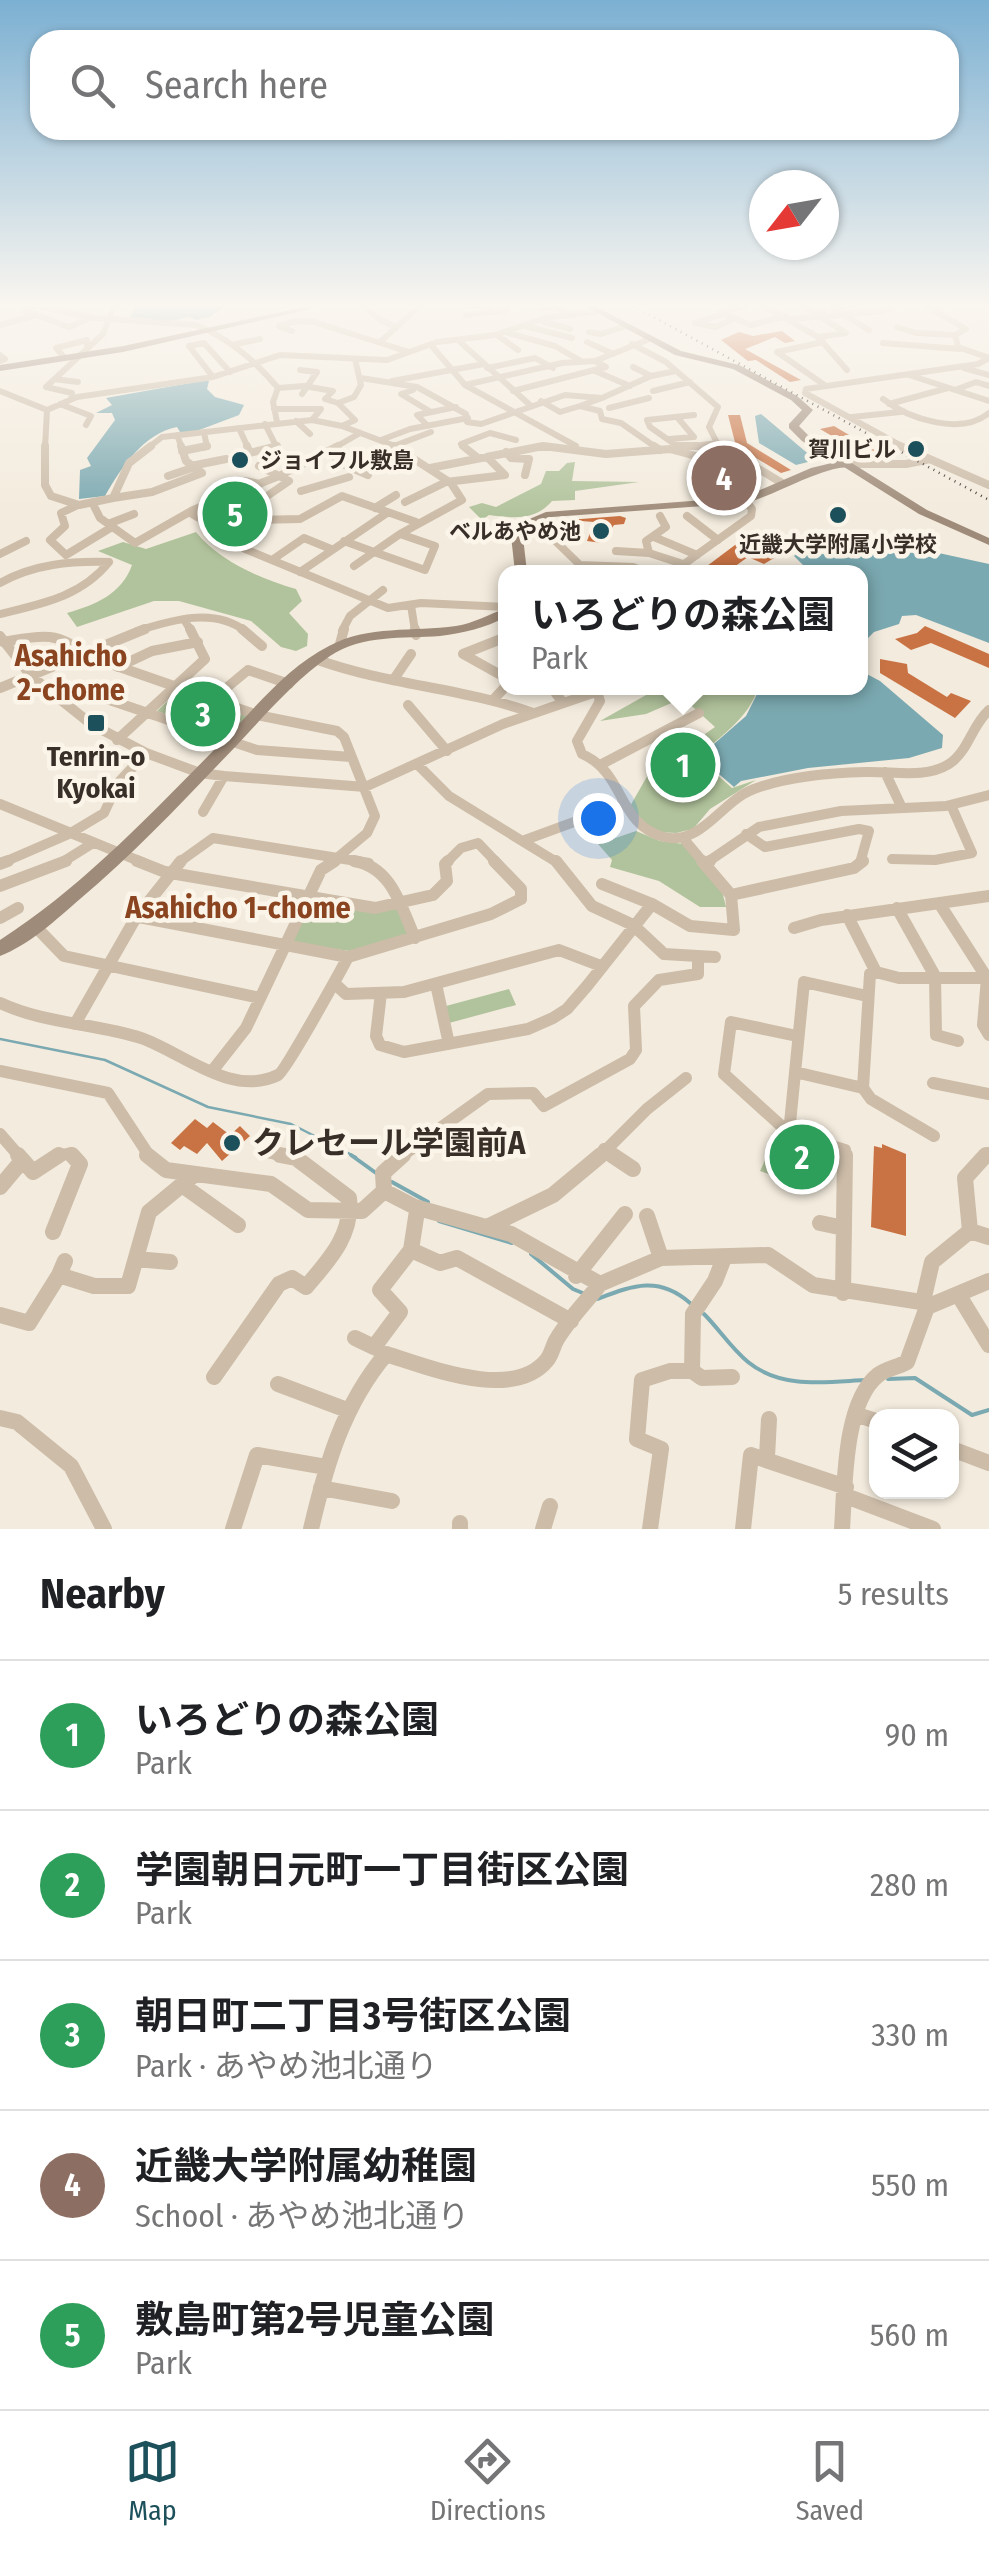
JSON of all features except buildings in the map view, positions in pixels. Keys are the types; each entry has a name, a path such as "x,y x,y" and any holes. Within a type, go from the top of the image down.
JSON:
{"street":[{"path":"57,374 54,383 46,387 72,393 71,399"},
{"path":"0,390 38,410 47,410 71,399 222,374"},
{"path":"266,374 278,388 333,392 325,399 338,403 356,420 342,426"},
{"path":"303,390 315,374"},
{"path":"338,403 354,397 361,374"},
{"path":"390,382 430,374"},
{"path":"454,374 465,386 580,449"},
{"path":"492,374 530,405"},
{"path":"465,386 519,374"},
{"path":"559,374 564,380"},
{"path":"512,392 581,374"},
{"path":"604,374 630,386"},
{"path":"541,401 560,412 663,374"},
{"path":"684,374 718,407 709,427 716,443 782,484"},
{"path":"749,374 802,403 808,410 793,423 794,428 843,464 923,512 989,542"},
{"path":"809,374 826,386"},
{"path":"904,374 805,392 926,460 946,463 989,486"},
{"path":"907,374 989,401"},
{"path":"362,378 414,389"},
{"path":"53,379 78,382"},
{"path":"900,412 886,402 976,382 989,386"},
{"path":"640,383 654,395"},
{"path":"609,408 697,384"},
{"path":"276,422 278,388"},
{"path":"432,412 401,394 426,388 456,407 468,418 467,422 478,426 541,401 581,391 625,404"},
{"path":"60,404 91,416 86,425"},
{"path":"580,406 600,411 602,419 622,423 661,450"},
{"path":"429,429 417,416 456,407"},
{"path":"47,410 51,426 44,446 49,470 45,485 51,496 79,504 152,492 202,473 192,467 177,435"},
{"path":"274,410 321,410 312,420"},
{"path":"850,417 900,412 968,423 978,422 989,413"},
{"path":"239,428 250,454 278,448 253,415"},
{"path":"694,415 647,420 650,427 680,448 716,443"},
{"path":"668,440 694,437 676,417"},
{"path":"381,440 468,418"},
{"path":"114,498 129,463 152,441 276,422 312,420 342,426 394,446 430,468 451,483 462,500 416,522 354,566"},
{"path":"296,421 310,434"},
{"path":"394,446 429,429"},
{"path":"182,451 207,447 204,432"},
{"path":"93,504 110,525 135,543 193,510 235,497 332,452 360,433"},
{"path":"406,502 446,482 505,475 461,444 490,433 516,440"},
{"path":"336,435 349,440"},
{"path":"430,468 543,446 606,454 661,450 708,459 739,458"},
{"path":"332,452 338,462 368,475"},
{"path":"506,452 511,458 529,459 525,475"},
{"path":"168,476 226,459"},
{"path":"519,565 515,543 521,530 538,519 566,511 745,500 811,470 873,461 914,464 926,460"},
{"path":"235,497 254,506 288,481 259,466"},
{"path":"301,490 349,477"},
{"path":"229,489 245,481 260,484"},
{"path":"324,484 342,496 416,522"},
{"path":"375,508 396,495"},
{"path":"192,514 225,532 255,520 300,519 342,496"},
{"path":"616,552 649,554 684,564 751,516 752,510 745,500"},
{"path":"79,504 61,512 65,526 50,540 66,555 90,537 134,514"},
{"path":"300,572 387,513"},
{"path":"649,554 646,541 666,527 660,516"},
{"path":"687,516 718,540"},
{"path":"521,530 544,530 579,565"},
{"path":"344,541 425,570 436,546 400,534"},
{"path":"654,537 697,555"},
{"path":"272,560 304,538 331,550"},
{"path":"0,554 26,541"},
{"path":"245,550 388,608 410,605 498,609"},
{"path":"0,583 36,567 109,562 97,578 73,593 0,614"},
{"path":"340,644 338,640 350,616 384,590"},
{"path":"410,605 416,635"},
{"path":"0,950 36,927 119,855 257,715 340,644 359,638 465,629 498,613"},
{"path":"0,688 132,633 186,621 226,620 262,646"},
{"path":"117,740 204,659 186,621"},
{"path":"1,639 51,635 70,640 82,654 257,715 337,731 351,758 375,816 367,833 321,870 246,1028 213,1070"},
{"path":"1,639 31,676 117,740 200,773 224,776 364,787 533,712 583,695"},
{"path":"498,639 462,654 498,677"},
{"path":"118,667 152,651 198,642"},
{"path":"394,679 411,654"},
{"path":"318,660 355,673 494,699 533,712"},
{"path":"213,699 248,670 290,684"},
{"path":"60,700 83,691 257,750 351,758"},
{"path":"494,699 498,693"},
{"path":"557,695 563,703"},
{"path":"596,695 600,701 577,741 582,754 602,764 622,804 644,829 669,838 698,833 717,810 744,792 809,778 927,772 953,763 962,754 976,721 989,710"},
{"path":"408,705 446,751"},
{"path":"602,764 699,713"},
{"path":"0,864 70,834 104,814 118,782 146,753"},
{"path":"418,766 449,796 524,840 567,871 592,906 633,924 664,954 715,957"},
{"path":"885,772 901,806"},
{"path":"203,812 224,776"},
{"path":"705,864 759,827 841,810 952,805 989,795"},
{"path":"0,804 166,872 309,898 375,908 433,895 444,888 445,864 462,848 478,844 521,889 521,900 492,914 348,957 140,917"},
{"path":"524,840 622,804"},
{"path":"892,859 934,860 972,854 952,805"},
{"path":"731,895 854,868 864,860 870,831 859,829 766,848 746,834"},
{"path":"75,1024 166,872 200,842 213,838 369,862 390,882 415,938"},
{"path":"602,884 652,904 671,922 699,929 734,930 731,895 682,838"},
{"path":"0,886 64,862 92,842"},
{"path":"794,928 847,915 988,898"},
{"path":"939,903 988,978 983,1025 989,1036"},
{"path":"381,993 376,1036 380,1045 404,1052 528,1029 567,1009 652,904"},
{"path":"0,918 18,908"},
{"path":"897,908 935,976 936,1035 958,1040"},
{"path":"847,915 876,972"},
{"path":"36,927 64,956 260,998"},
{"path":"335,984 346,994 404,992 559,950 602,966"},
{"path":"0,1004 20,1013 143,1039 186,1062 213,1070 254,1078 280,1075 348,957"},
{"path":"531,1115 630,1058 636,1050 634,1006 659,980 698,974 698,958"},
{"path":"862,1088 870,974 899,978 988,978"},
{"path":"789,1132 804,982 867,996"},
{"path":"436,984 449,1044"},
{"path":"797,1036 731,1022 724,1074 789,1132 846,1150 843,1292"},
{"path":"0,1071 108,1093 154,1163 189,1180 238,1225"},
{"path":"794,1072 862,1088 871,1099 934,1136"},
{"path":"487,1228 548,1199 588,1168 631,1122 686,1078"},
{"path":"933,1082 989,1094"},
{"path":"384,1191 383,1173 409,1149 488,1094 533,1093 544,1106"},
{"path":"0,1134 33,1172 57,1155 71,1153 80,1164 53,1232"},
{"path":"604,1149 633,1169"},
{"path":"214,1377 280,1284 292,1278 306,1288 336,1252 352,1213 349,1198 296,1158 262,1151"},
{"path":"970,1231 965,1178 976,1161 989,1153"},
{"path":"0,1186 21,1162"},
{"path":"0,1315 29,1323 62,1268 94,1286 128,1286 149,1212 189,1180 271,1184 308,1210 352,1213 362,1211 384,1191"},
{"path":"384,1191 417,1211 487,1228 542,1249 576,1276 600,1284"},
{"path":"311,1529 326,1467 347,1410 400,1312 380,1290 411,1250 417,1211"},
{"path":"576,1276 625,1214"},
{"path":"647,1216 661,1258"},
{"path":"820,1223 844,1228"},
{"path":"970,1231 989,1237"},
{"path":"842,1529 850,1443 858,1415 875,1379 906,1362 927,1306 924,1297 932,1262 970,1231"},
{"path":"411,1250 440,1263 457,1258 571,1321"},
{"path":"354,1338 380,1350 484,1381 507,1380 531,1372 547,1360 600,1284 661,1258 687,1255 768,1255 814,1285 927,1306"},
{"path":"692,1370 690,1339 698,1309 724,1258"},
{"path":"136,1259 170,1262"},
{"path":"927,1306 989,1281"},
{"path":"958,1294 989,1345"},
{"path":"650,1529 661,1449 637,1439 642,1380 670,1371 692,1370 702,1378 732,1377"},
{"path":"278,1384 347,1410"},
{"path":"858,1415 869,1419"},
{"path":"0,1418 17,1422 70,1466 104,1529"},
{"path":"767,1457 769,1420"},
{"path":"959,1451 989,1462"},
{"path":"742,1529 751,1454 767,1457 933,1529"},
{"path":"233,1529 257,1456 326,1467"},
{"path":"321,1488 392,1501"},
{"path":"542,1529 550,1506"}],"green space":[{"path":"575,462 572,481 639,482 575,491 575,500 552,501 523,517 489,515 482,520 469,507 482,503 496,507 541,484 546,471 559,471 567,463"},
{"path":"196,532 216,552 242,568 296,589 302,601 289,613 308,634 307,646 296,651 281,647 251,621 179,601 154,601 77,627 67,613 106,597 122,584 132,565 98,551 123,542 146,549"},
{"path":"178,691 249,716 229,735 157,711"},
{"path":"646,695 755,695 741,718 697,757 732,788 756,780 710,809 693,829 656,832 629,808 649,773 715,727 683,698 646,714 600,721"},
{"path":"636,831 660,841 684,844 722,891 726,907 700,907 659,881 610,867 612,860 598,844"},
{"path":"311,903 399,909 409,935 350,951 292,943"},
{"path":"509,989 516,1005 449,1023 446,1006"},
{"path":"789,1133 834,1154 839,1158 838,1170 808,1162 792,1182 760,1171 767,1156"}],"water":[{"path":"209,381 207,389 215,397 244,405 239,415 194,432 180,432 177,427 154,436 135,453 105,496 79,499 80,470 91,466 87,458 115,420 112,413 96,413 112,405 106,398"},
{"path":"761,414 812,461 796,465 759,443 755,416"},
{"path":"803,550 827,555 925,550 989,564 989,643 916,615 902,616 899,624 868,638 868,565 803,565 794,556"},
{"path":"868,675 943,735 942,748 909,758 808,768 741,781 734,787 699,757 746,716 756,695 868,695"}],"waterway":[{"path":"0,1039 105,1060 208,1107 291,1124 356,1157"},
{"path":"351,1155 376,1173"},
{"path":"392,1182 428,1202"},
{"path":"439,1221 512,1243"},
{"path":"531,1254 573,1289 585,1294"},
{"path":"597,1299 633,1287 656,1286 690,1303"},
{"path":"704,1314 736,1351 761,1371 804,1382 865,1380"},
{"path":"888,1379 915,1378 972,1415 989,1410"}],"railway":[{"path":"759,374 989,500"}],"place":[{"name":"賀川ビル","path":"916,449"},
{"name":"ジョイフル敷島","path":"240,460"},
{"name":"近畿大学附属幼稚園","path":"724,478"},
{"name":"敷島町第2号児童公園","path":"235,514"},
{"name":"近畿大学附属小学校","path":"838,515"},
{"name":"ベルあやめ池","path":"601,531"},
{"name":"朝日町二丁目3号街区公園","path":"203,714"},
{"name":"Tenrin-o Kyokai","path":"96,723"},
{"name":"いろどりの森公園","path":"683,765"},
{"name":"クレセール学園前A","path":"232,1143"},
{"name":"学園朝日元町一丁目街区公園","path":"802,1157"}],"district":[{"name":"Asahicho 2-chome","path":"71,673"},
{"name":"Asahicho 1-chome","path":"238,908"}]}
